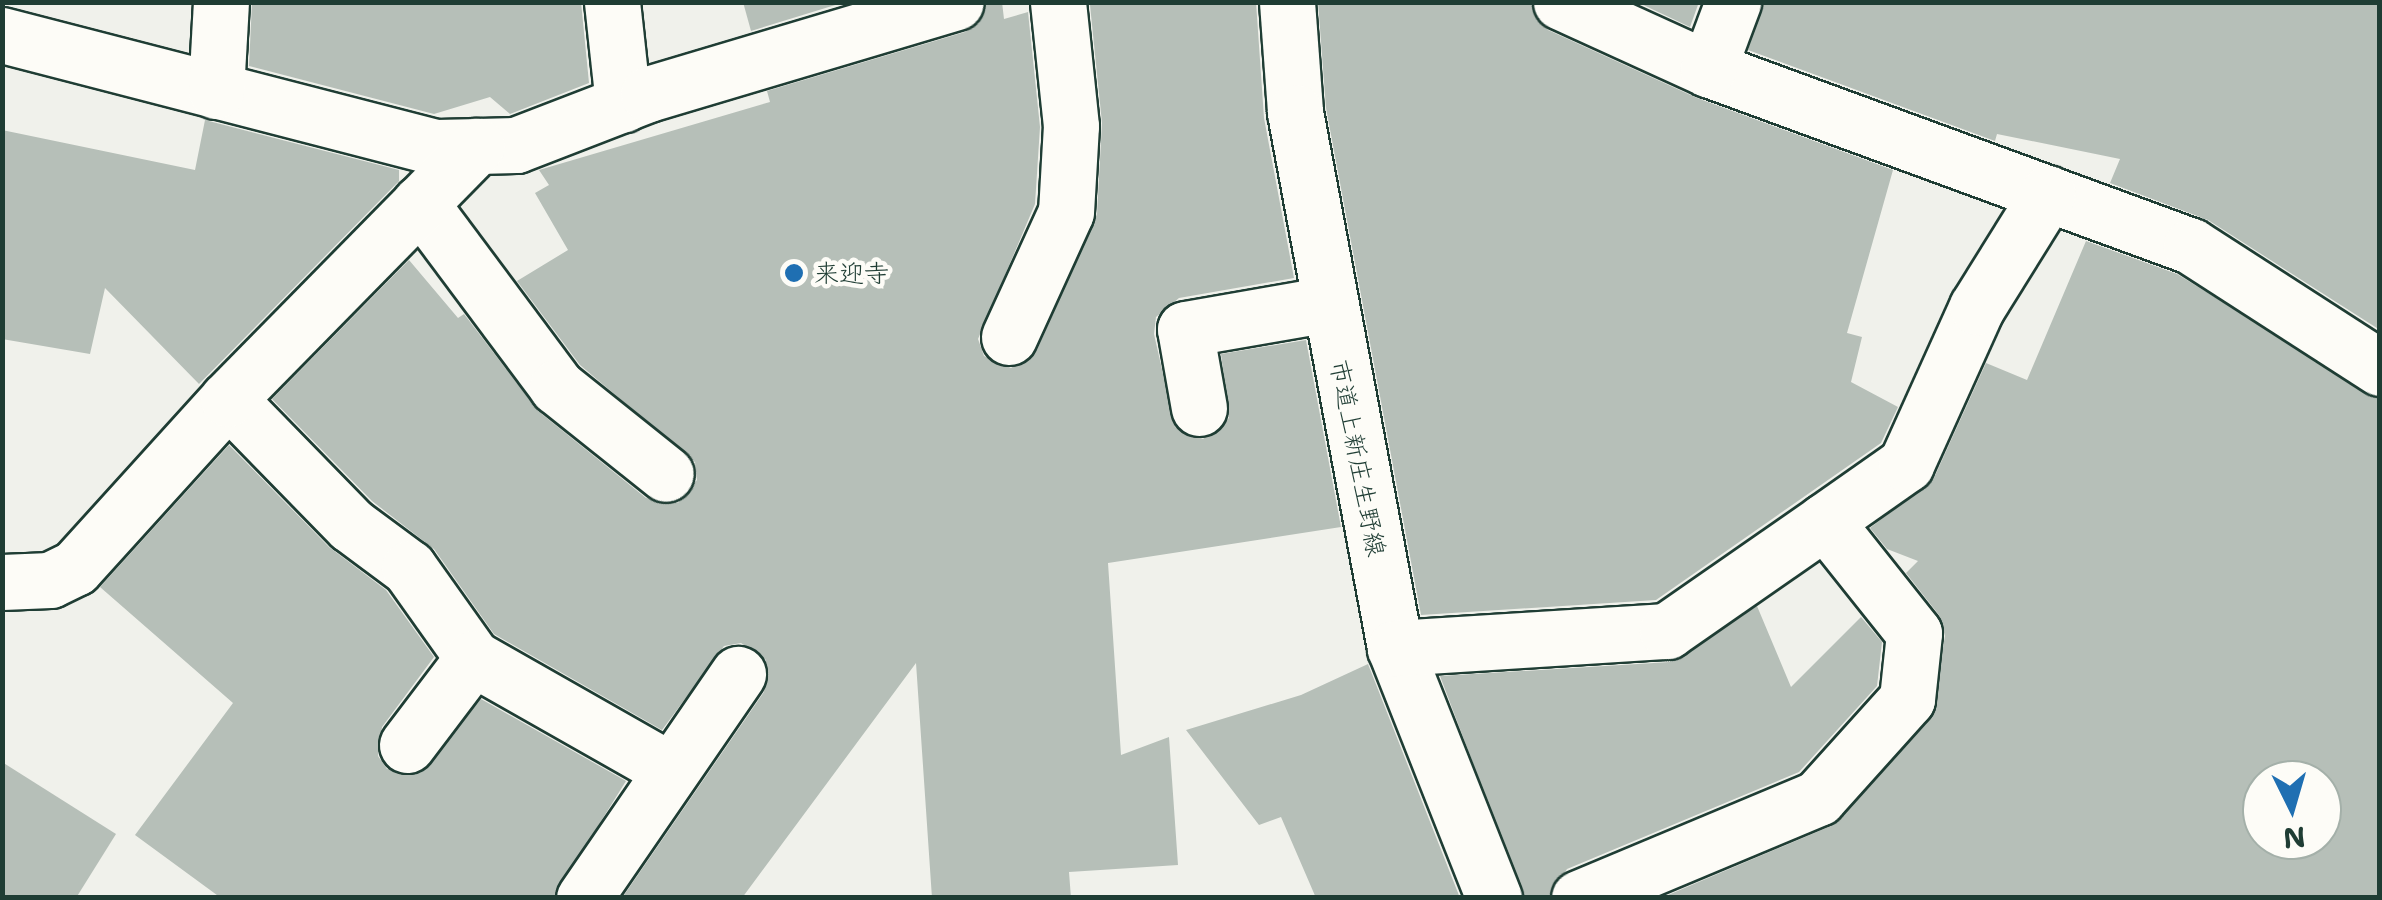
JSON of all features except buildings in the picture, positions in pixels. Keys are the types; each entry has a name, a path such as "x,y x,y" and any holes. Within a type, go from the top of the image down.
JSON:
{"street":[{"path":"216,90 221,2"},
{"path":"612,2 623,104"},
{"path":"2,35 436,147 516,145 623,104 956,2"},
{"path":"1009,337 1066,212 1070,126 1058,2"},
{"name":"市道上新庄生野線","path":"1287,2 1295,112 1395,648 1494,898"},
{"path":"1561,2 1708,68 2191,246 2380,368"},
{"path":"1708,68 1733,2"},
{"path":"2,582 50,580 76,568 228,399 477,146"},
{"path":"1395,648 1667,631 1825,521 1906,464 1978,306 2048,193"},
{"path":"420,203 557,386 666,474"},
{"path":"1198,408 1186,329 1328,304"},
{"path":"228,399 351,525 409,568 474,658 668,768"},
{"path":"1578,898 1818,798 1908,699 1914,633 1825,521"},
{"path":"407,745 474,658"},
{"path":"584,898 668,768 738,674"}],"place":[{"name":"来迎寺","path":"794,273"}]}
